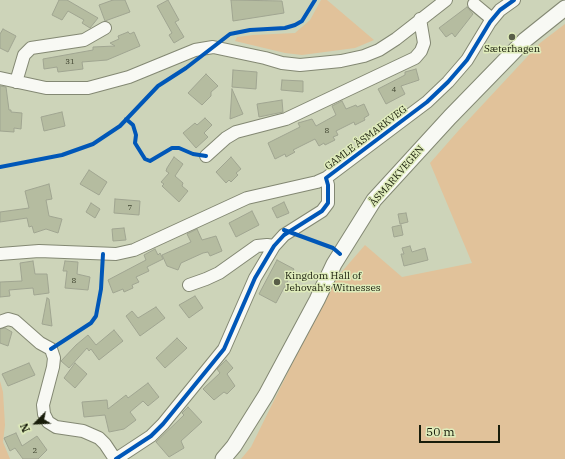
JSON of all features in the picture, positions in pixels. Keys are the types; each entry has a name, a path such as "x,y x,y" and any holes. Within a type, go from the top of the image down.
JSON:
{"main road":[{"name":"ÅSMARKVEGEN","path":"223,459 234,446 266,395 317,300 334,264 374,200 520,46 565,6"}],"street":[{"path":"0,78 46,88 88,88 129,77 195,50 212,47 282,63 300,65 341,61 364,56 379,50 396,39 446,0"},
{"name":"GAMLE ÅSMARKVEG","path":"116,459 151,436 159,428 224,349 255,278 274,246 289,232 322,211 328,203 329,195 326,178 339,171 427,102 448,82 467,60 492,19 500,10 514,0"},
{"path":"564,0 565,6"},
{"path":"474,4 492,19"},
{"path":"206,156 226,138 236,132 286,119 415,58 421,51 424,43 420,19"},
{"path":"16,82 24,55 31,48 84,40 105,28"},
{"path":"0,254 39,251 116,254 134,250 247,198 317,182 326,178"},
{"path":"188,284 206,279 219,273 257,246 267,244 274,246"},
{"path":"0,322 8,319 15,321 51,350 54,358 51,377 43,405 44,414 48,422 56,427 83,431 99,438 116,459"}],"shaded area":[{"path":"321,0 327,0 374,40 355,48 302,55 285,53 235,41 237,37 295,33 310,20"},
{"path":"565,24 565,459 241,459 251,447 332,283 365,245 402,277 472,263 430,163 540,43"},
{"path":"0,381 3,392 5,425 3,442 10,459 0,459"}],"building":[{"path":"59,0 67,0 98,18 90,28 82,23 84,20 68,11 62,20 52,15"},
{"path":"113,0 125,0 130,12 105,21 99,5"},
{"path":"168,0 179,20 175,22 184,37 174,43 169,35 172,33 157,6"},
{"path":"231,0 282,1 284,13 233,21"},
{"path":"467,7 473,14 455,37 452,33 446,37 439,28"},
{"path":"3,29 16,36 8,52 0,48 0,34"},
{"path":"128,32 130,34 134,32 140,46 107,60 82,62 83,69 58,72 57,67 44,69 43,59 93,50 93,47 115,46 110,43 119,39 118,36"},
{"path":"416,69 419,80 401,86 405,94 386,104 378,89 405,75 405,72"},
{"path":"233,70 257,72 256,89 232,87"},
{"path":"206,74 218,86 211,92 211,96 202,105 188,93"},
{"path":"282,80 303,81 303,92 281,90"},
{"path":"0,86 6,87 9,110 11,110 11,112 22,113 21,129 14,128 14,132 0,131"},
{"path":"232,89 243,114 230,119"},
{"path":"282,100 283,112 259,117 257,104"},
{"path":"342,101 346,109 364,104 369,115 364,118 365,120 355,125 354,122 336,131 338,135 333,137 335,140 325,145 324,143 319,146 315,139 293,150 295,152 286,157 285,154 275,159 268,143 300,127 298,123 312,119 316,126 336,115 332,106"},
{"path":"62,112 65,126 44,131 41,117"},
{"path":"205,118 212,125 204,133 208,137 196,148 183,133 195,123 197,125"},
{"path":"174,157 183,164 175,176 183,183 182,186 188,191 179,202 162,186 164,184 161,182 169,173 166,171"},
{"path":"231,157 241,169 236,173 238,175 231,182 229,180 226,183 216,172"},
{"path":"89,170 107,182 99,195 80,184"},
{"path":"49,184 52,199 46,200 49,216 62,219 58,233 46,229 34,233 32,226 29,227 27,218 0,222 0,212 29,208 25,191"},
{"path":"115,199 140,201 139,215 114,213"},
{"path":"284,202 289,213 277,218 272,208"},
{"path":"91,203 100,209 95,218 86,212"},
{"path":"252,211 259,225 236,237 229,223"},
{"path":"406,213 408,222 400,224 398,214"},
{"path":"401,225 403,235 394,237 392,227"},
{"path":"124,228 126,240 113,241 112,229"},
{"path":"197,229 202,240 216,236 222,251 210,256 208,252 203,253 181,263 178,270 167,266 162,255 191,242 187,234"},
{"path":"410,246 412,252 425,248 428,260 404,266 401,254 404,254 402,248"},
{"path":"155,249 158,255 160,253 163,259 147,267 149,271 136,277 139,282 132,285 133,288 124,292 123,289 113,293 108,280 146,260 144,255"},
{"name":"Kingdom Hall of Jehovah's Witnesses","path":"277,260 294,269 276,303 259,294"},
{"path":"33,261 35,274 47,274 49,293 34,295 33,288 9,290 10,296 0,297 0,282 22,281 20,263"},
{"path":"65,261 78,262 77,274 90,277 88,290 65,288 67,271 63,271"},
{"path":"195,296 203,308 189,318 179,305"},
{"path":"47,298 49,299 52,326 42,324"},
{"path":"156,307 165,318 140,336 126,316 132,311 138,318"},
{"path":"5,328 12,332 8,346 0,343 0,329"},
{"path":"114,330 123,341 99,360 91,349 89,351 87,348 69,368 61,361 88,335 96,345"},
{"path":"177,338 187,348 165,368 156,358"},
{"path":"226,360 233,368 227,374 235,386 227,394 224,392 214,400 203,389 220,373 217,369"},
{"path":"29,363 35,375 8,386 2,374"},
{"path":"75,363 87,374 75,388 64,378"},
{"path":"148,383 159,397 148,406 143,401 130,412 136,420 124,429 109,432 105,415 84,417 82,402 107,400 108,409 126,395 128,398"},
{"path":"188,407 202,422 181,441 184,448 169,457 156,442 184,415 182,413"},
{"path":"16,433 22,446 37,436 47,450 38,459 23,459 15,448 10,451 4,438"}],"cycle path":[{"path":"0,167 62,155 93,144 120,126 158,86 186,68 230,34 250,30 285,28 295,25 302,21 315,0"},
{"path":"116,459 151,436 163,424 224,349 255,278 274,246 284,235 322,211 328,203 328,185 326,178 427,102 448,82 467,60 490,22 500,10 514,0"},
{"path":"126,119 133,125 136,135 135,143 145,159 150,161 172,148 179,148 193,154 206,156"},
{"path":"284,230 333,248 340,254"},
{"path":"51,349 91,323 96,316 101,289 103,254"}],"place":[{"name":"Sæterhagen","path":"512,37"},
{"name":"Kingdom Hall of Jehovah's Witnesses","path":"277,282"}]}
